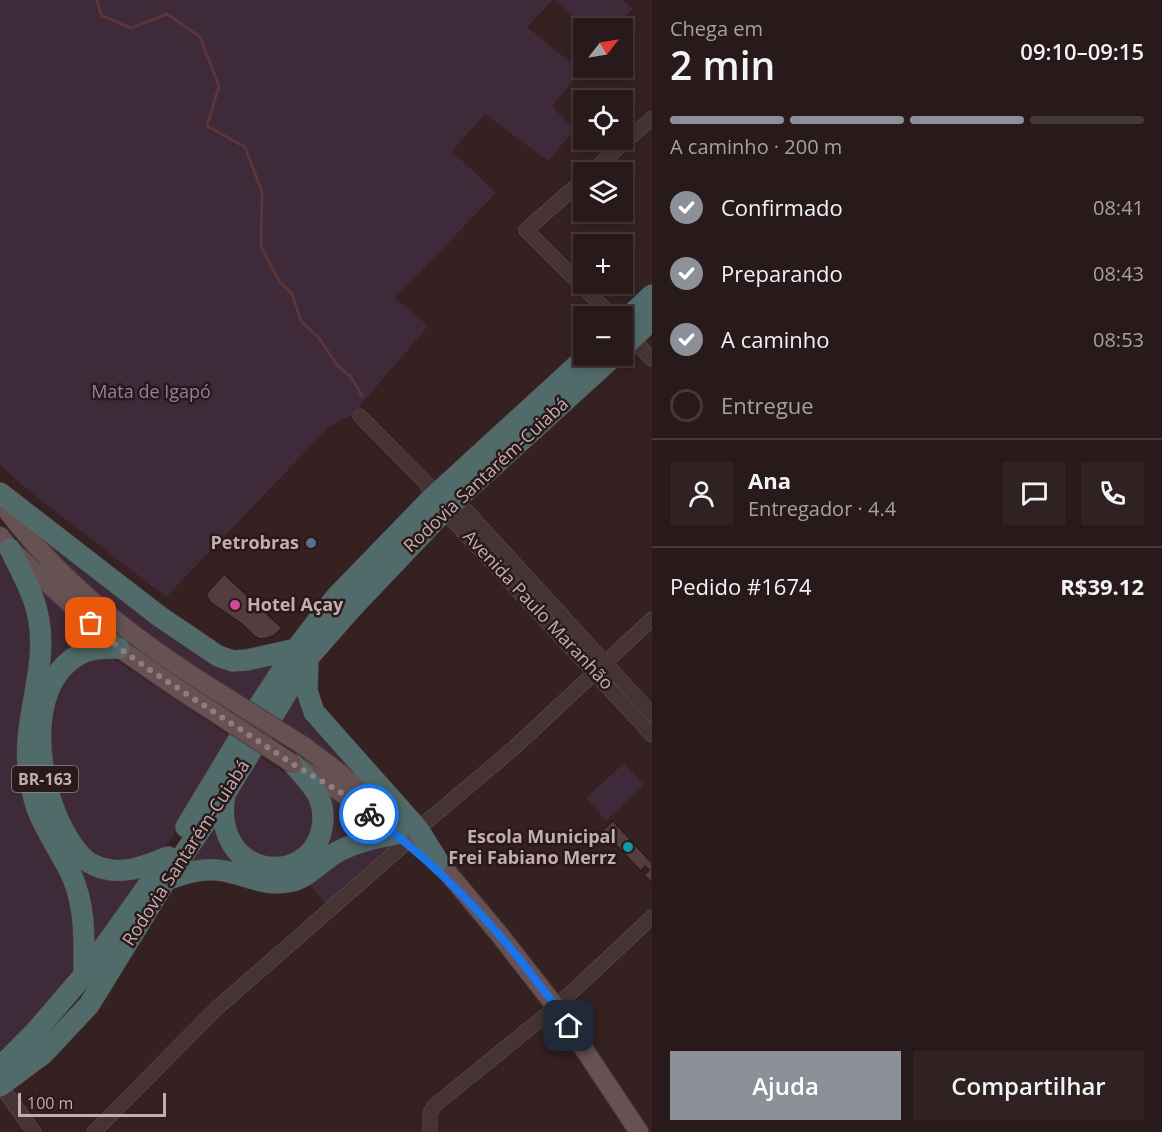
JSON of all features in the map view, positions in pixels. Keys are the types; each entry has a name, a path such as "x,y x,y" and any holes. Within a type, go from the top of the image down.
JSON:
{"highway":[{"path":"633,323 652,296"},
{"path":"633,330 652,320"},
{"name":"Rodovia Santarém-Cuiabá","path":"0,1067 35,1032 84,975 168,857 260,704 302,654 351,609 441,496 577,366"},
{"name":"Rodovia Santarém-Cuiabá","path":"441,496 602,366"},
{"path":"0,493 159,616 218,656 233,661 302,654 307,691 314,712 408,835 438,861"},
{"name":"BR-163","path":"5,543 32,594 40,621 40,648 27,745 29,779 37,811 72,876 79,896 83,911 84,975"},
{"name":"BR-163","path":"119,648 97,648 81,654 61,669 53,682 46,699 41,729 41,762 48,793 57,819 69,840 82,857 91,864 119,872 146,866 168,857"},
{"name":"Rodovia Santarém-Cuiabá","path":"0,1086 43,1054 89,1005 166,880 225,794 302,654"},
{"path":"225,794 222,810 226,835 242,857 250,863 266,867 294,863 305,857 317,843 323,821 318,796 293,764"},
{"path":"166,880 197,870 210,869 262,882 290,882 302,877 337,852 364,840 408,835"}],"main road":[{"path":"0,501 54,566 115,621 156,652 304,746 341,774 408,835 500,934 556,1007 639,1132"},
{"path":"5,543 119,648 293,764 408,835"},
{"path":"438,861 472,904"}],"street":[{"path":"602,162 652,118"},
{"path":"573,189 526,230 602,306"},
{"path":"633,341 652,358"},
{"name":"Avenida Paulo Maranhão","path":"360,416 441,496 600,668 652,735"},
{"path":"94,1132 217,1008 408,835 515,747 652,619"},
{"name":"Avenida Paulo Maranhão","path":"600,668 652,714"},
{"path":"430,1132 430,1113 435,1104 556,1007 652,917"},
{"path":"0,1086 34,1132"}],"green space":[{"name":"Mata de Igapó","path":"0,0 553,0 527,27 573,64 573,78 575,78 552,106 573,131 548,161 485,114 452,151 496,193 395,298 428,326 352,415 330,426 166,597 28,490 0,465"},
{"path":"555,0 622,0 633,9 623,18 576,18"},
{"path":"0,499 218,656 287,651 251,706 147,635 83,583"},
{"path":"0,555 24,599 31,623 30,814 46,851 66,883 77,911 73,979 0,1064"},
{"path":"28,573 103,642 42,691"},
{"path":"87,657 113,658 231,737 172,838 158,852 141,859 103,863 73,834 53,783 49,735 58,685"},
{"path":"304,675 304,691 410,826 347,770 279,719"},
{"path":"256,754 298,782 318,807 314,837 294,857 259,860 235,841 231,798"},
{"path":"624,763 644,785 606,821 586,798"},
{"path":"317,784 378,830 315,859 182,869 216,818 235,859 314,856"},
{"path":"384,843 390,848 326,905 308,882 341,859"},
{"path":"71,854 153,870 88,970"}],"building":[{"name":"Hotel Açay","path":"224,574 282,628 275,635 260,639 254,636 242,624 210,602 206,594"},
{"name":"Escola Municipal Frei Fabiano Merrz","path":"613,821 652,863 652,883 644,875 649,870 645,866 641,871 602,831"}],"waterway":[{"path":"97,0 101,15 131,28 167,14 200,37 219,86 207,126 245,147 262,192 261,246 279,281 292,294 301,321 319,338 337,365 351,377 362,396"}],"way so far":[{"path":"91,623 119,648 150,670 293,764 340,792 369,814"}],"place":[{"name":"Petrobras","path":"311,543"},
{"name":"Hotel Açay","path":"235,605"},
{"name":"Escola Municipal Frei Fabiano Merrz","path":"628,847"}],"route":[{"path":"369,814 407,842 472,904 500,934 569,1026"}]}
